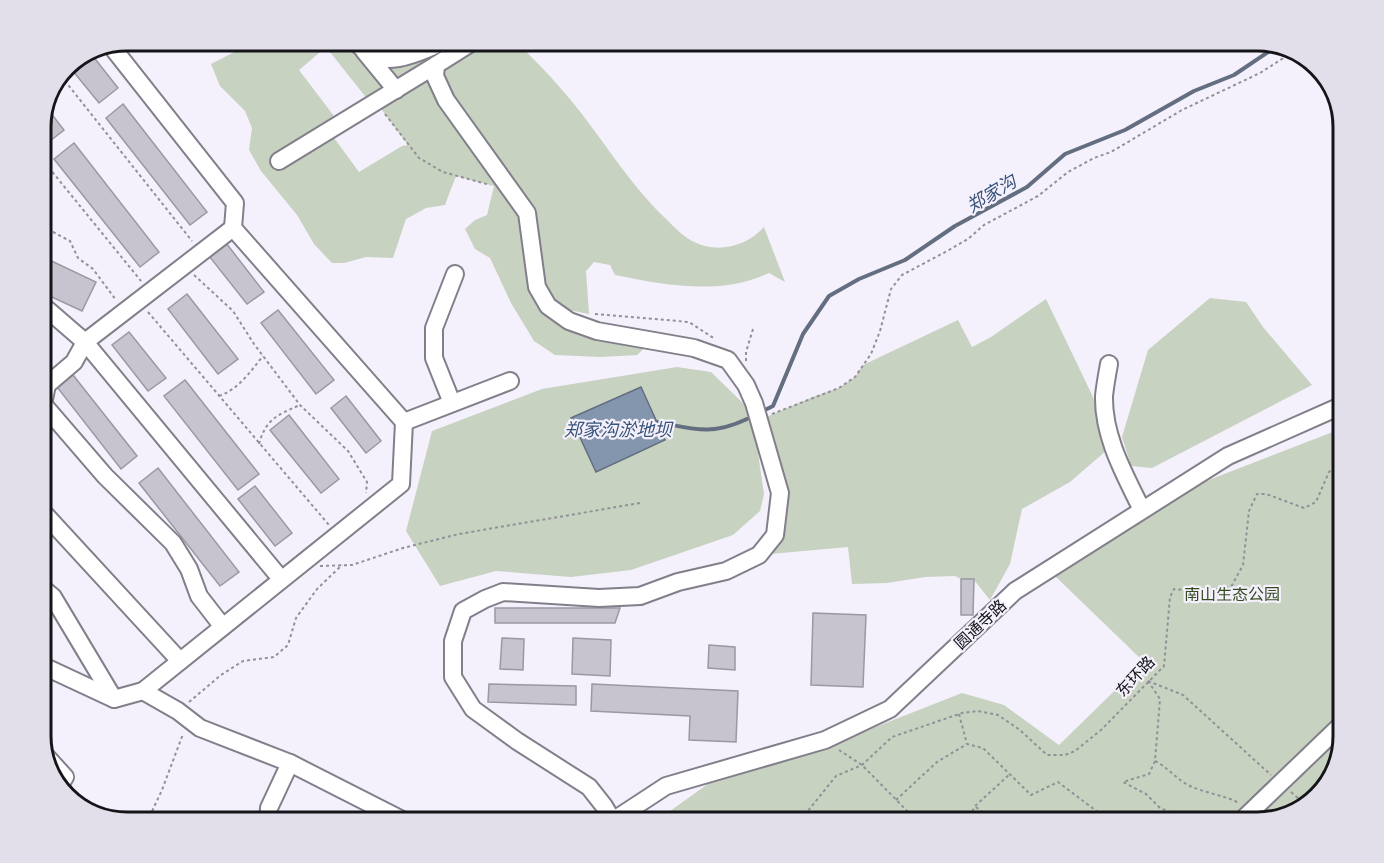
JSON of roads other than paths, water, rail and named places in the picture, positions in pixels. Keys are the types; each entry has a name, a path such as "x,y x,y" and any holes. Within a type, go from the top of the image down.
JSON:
{"street":[{"path":"364,51 396,90"},
{"path":"371,51 385,59 423,51"},
{"path":"279,161 457,51"},
{"path":"51,670 114,699 142,691 401,484 404,422 233,228 235,203 116,52"},
{"path":"436,65 435,76 446,100 526,213 537,287 548,306 569,321 597,331 694,348 728,360 746,385 759,420 780,493 775,535 759,555 726,571 678,582 640,596 598,598 503,592 463,611 453,641 453,676 473,709 517,741 589,787 607,812"},
{"path":"51,382 74,362 84,342 233,228"},
{"path":"452,403 434,358 434,328 455,273"},
{"path":"51,313 84,342 281,579"},
{"path":"1109,364 1104,397 1108,431 1119,463 1142,510"},
{"path":"404,422 510,381"},
{"name":"圆通寺路","path":"627,812 666,786 825,740 890,709 1015,591 1228,456 1333,409"},
{"path":"51,414 105,476 173,543 189,569 199,596 223,627"},
{"path":"51,521 180,661"},
{"path":"51,595 114,699"},
{"path":"142,691 184,715 200,728 290,763 386,812"},
{"path":"1251,812 1333,733"},
{"path":"269,812 290,763"}],"water":[{"name":"郑家沟淤地坝","path":"641,387 665,440 596,472 571,418"}],"waterway":[{"name":"郑家沟","path":"767,409 773,406 803,334 829,296 859,279 905,260 955,226 1027,187 1065,154 1125,130 1194,91 1234,75 1268,52"},
{"name":"郑家沟","path":"657,422 702,430 723,428 747,419"}],"park label":[{"name":"南山生态公园","path":"1232,594"}]}
